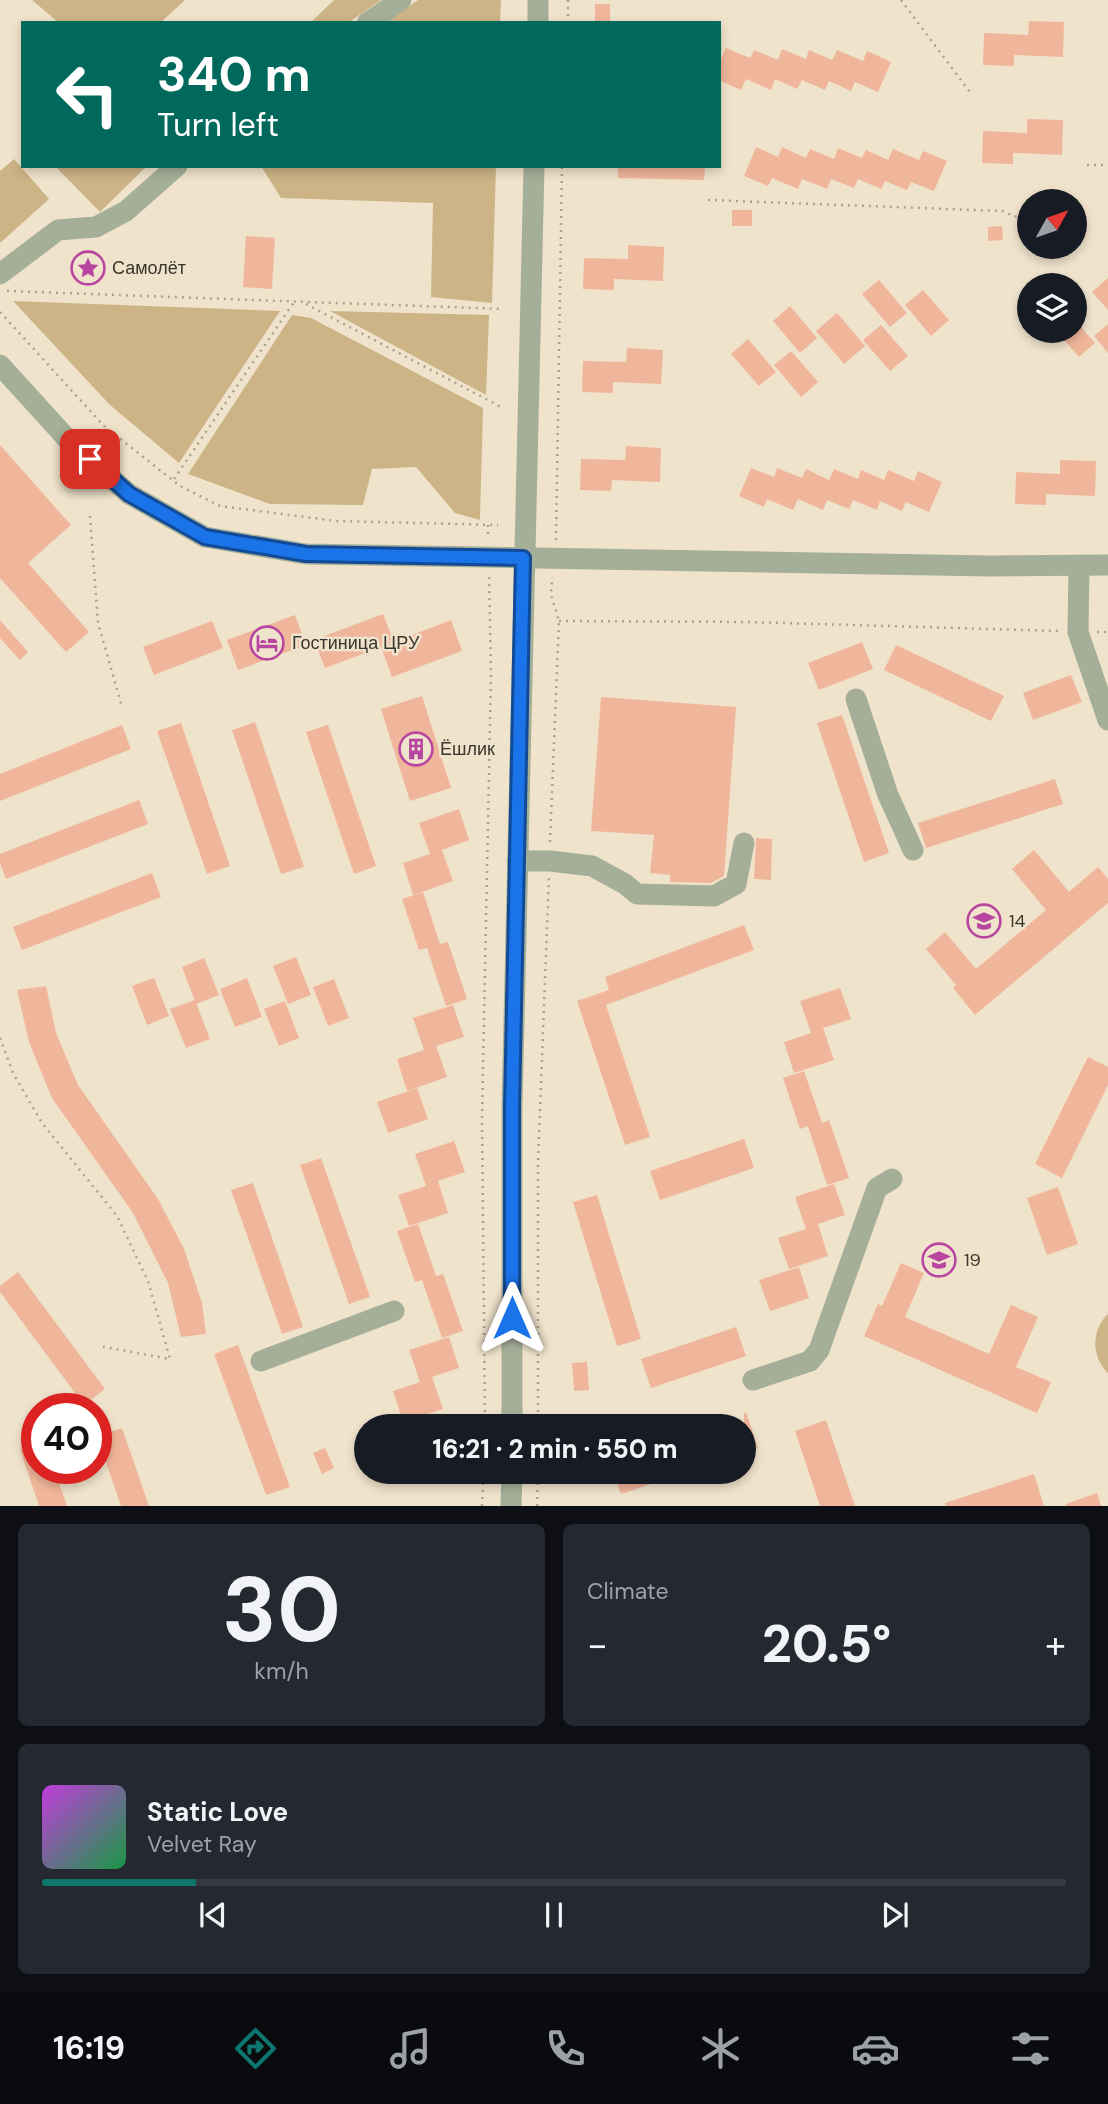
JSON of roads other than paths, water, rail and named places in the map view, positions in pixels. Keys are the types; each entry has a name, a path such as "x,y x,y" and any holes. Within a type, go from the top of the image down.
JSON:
{"street":[{"path":"369,21 401,0"},
{"path":"538,0 538,21"},
{"path":"0,274 58,230 96,227 126,211 175,168"},
{"path":"512,1414 512,1107 534,168"},
{"path":"0,365 70,442 129,494 205,537 306,554 1108,565"},
{"path":"1079,566 1078,632 1108,720"},
{"path":"856,699 888,795 913,850"},
{"path":"517,861 550,861 592,866 625,884 637,894 714,896 736,884 744,843"},
{"path":"753,1380 810,1362 819,1350 877,1188 892,1179"},
{"path":"261,1361 394,1311"},
{"path":"511,1506 512,1484"}],"place":[{"name":"Самолёт","path":"88,268"},
{"name":"Гостиница ЦРУ","path":"267,643"},
{"name":"Ёшлик","path":"416,749"},
{"name":"14","path":"984,921"},
{"name":"19","path":"939,1260"}]}
